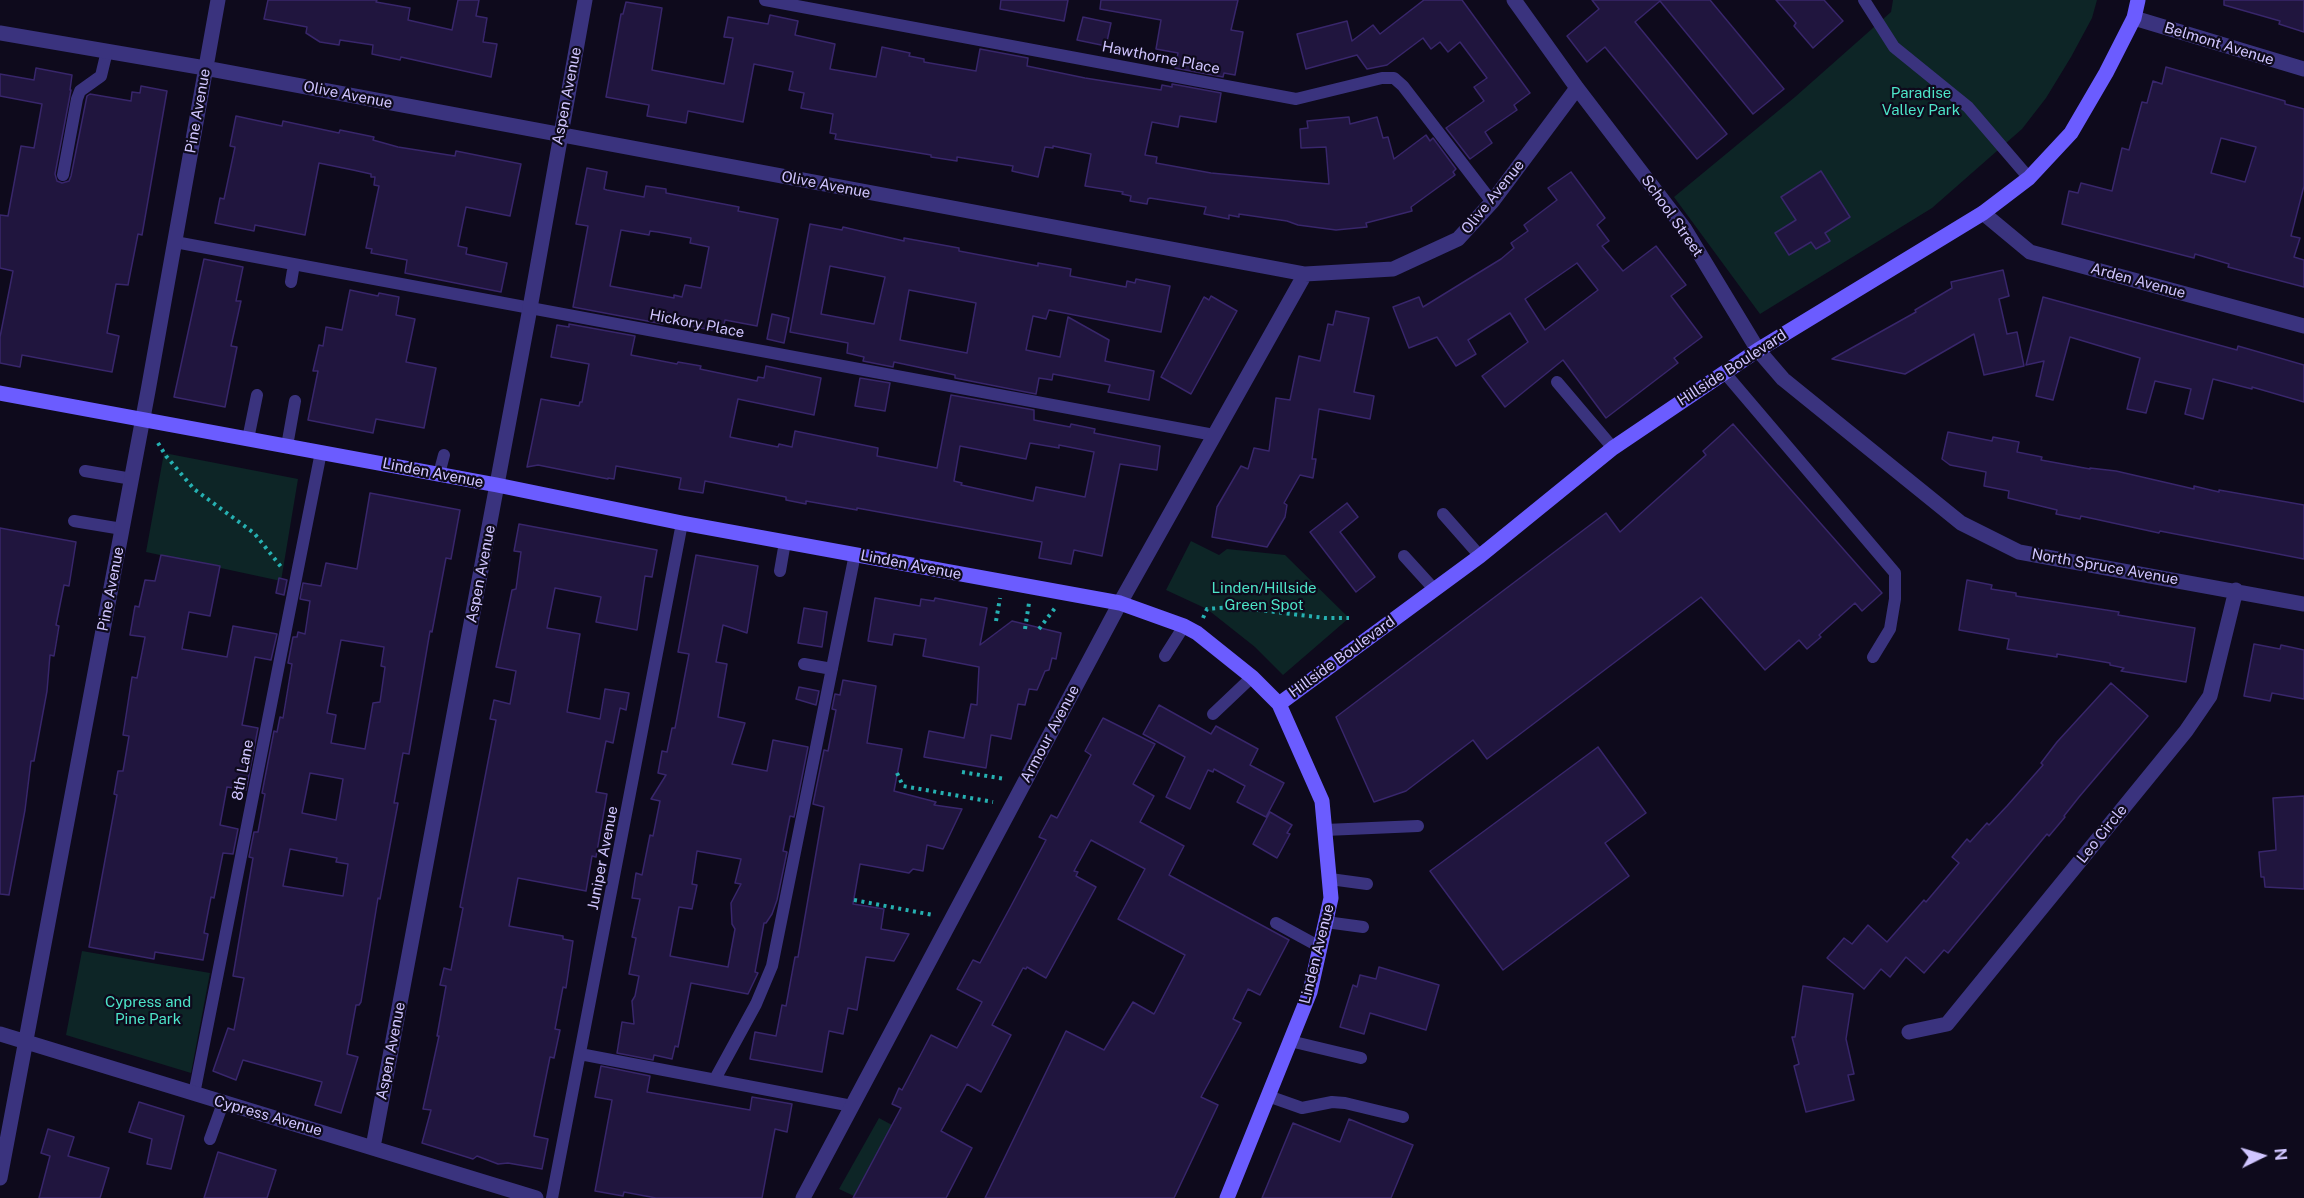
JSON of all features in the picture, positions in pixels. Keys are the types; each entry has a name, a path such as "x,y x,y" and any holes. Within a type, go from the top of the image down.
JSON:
{"street":[{"name":"Pine Avenue","path":"0,1178 132,479 219,0"},
{"name":"Aspen Avenue","path":"373,1147 530,308 585,0"},
{"name":"School Street","path":"1514,0 1577,88 1684,228 1758,350"},
{"name":"Hillside Boulevard","path":"1279,704 1480,556 1613,448 1758,350 1983,213 2029,178 2071,133 2106,74 2134,18 2138,0"},
{"name":"Belmont Avenue","path":"2134,18 2304,69"},
{"name":"Olive Avenue","path":"0,33 205,68 1305,274 1393,269 1458,239 1492,202 1577,88"},
{"name":"Arden Avenue","path":"1983,213 2030,252 2304,326"},
{"name":"Armour Avenue","path":"803,1198 1120,603 1305,274"},
{"name":"North Spruce Avenue","path":"1758,350 1783,379 1961,523 2019,552 2304,603"},
{"name":"Linden Avenue","path":"0,393 497,485 682,523 1120,603 1190,629 1251,677 1279,704 1322,801 1330,879 1331,898 1310,992 1227,1198"},
{"name":"Leo Circle","path":"1909,1032 1947,1024 2186,731 2210,696 2236,590"},
{"name":"Cypress Avenue","path":"0,1034 536,1198"}],"lane":[{"name":"Hawthorne Place","path":"765,0 1296,99 1382,78 1394,78 1403,86 1492,202"},
{"path":"1864,0 1894,47 1968,107 2029,178"},
{"path":"63,175 77,99 80,91 101,76 106,51"},
{"name":"Hickory Place","path":"175,242 294,264 471,302 530,308 1214,435"},
{"path":"291,282 294,264"},
{"path":"1724,372 1895,573 1895,599 1890,629 1873,657"},
{"path":"1557,382 1613,448"},
{"path":"248,439 257,395"},
{"path":"287,446 295,401"},
{"name":"8th Lane","path":"194,1094 321,452"},
{"path":"439,474 444,455"},
{"path":"85,471 132,479"},
{"path":"1443,514 1480,556"},
{"path":"74,521 122,529"},
{"name":"Juniper Avenue","path":"552,1198 682,523"},
{"path":"780,571 785,542"},
{"path":"715,1079 756,1004 772,966 855,554"},
{"path":"1404,556 1434,589"},
{"path":"1165,656 1190,629"},
{"path":"804,664 832,669"},
{"path":"1213,714 1251,677"},
{"path":"1325,830 1418,826"},
{"path":"1330,879 1367,884"},
{"path":"1326,922 1363,927"},
{"path":"1276,923 1320,947"},
{"path":"1290,1041 1361,1058"},
{"path":"580,1054 852,1106"},
{"path":"1268,1096 1302,1108 1332,1102 1345,1103 1403,1117"},
{"path":"210,1138 223,1103"}],"path":[{"path":"143,419 166,456 194,489 254,533 281,566 293,596"},
{"path":"1024,629 1033,587"},
{"path":"1190,629 1207,609 1233,608 1325,618 1349,618"},
{"path":"962,772 1024,782"},
{"path":"897,773 903,786 1012,805"},
{"path":"854,900 952,919"}],"green space":[{"name":"Paradise Valley Park","path":"1893,0 2097,0 2092,18 2071,57 2046,98 2022,129 1932,208 1760,314 1674,197 1795,97 1891,12"},
{"path":"164,453 298,479 281,581 146,552"},
{"name":"Linden/Hillside Green Spot","path":"1191,541 1219,555 1227,549 1285,555 1349,618 1283,675 1255,647 1207,609 1166,590"},
{"name":"Cypress and Pine Park","path":"82,951 210,973 191,1073 66,1035"},
{"path":"879,1118 892,1125 854,1196 839,1189"}],"building":[{"path":"268,0 377,0 376,2 410,8 408,20 452,30 458,0 479,0 476,16 487,18 483,42 497,44 491,77 401,57 400,60 372,54 373,45 340,40 339,45 320,42 306,33 307,27 264,19"},
{"path":"1001,0 1068,0 1064,21 1000,9"},
{"path":"1101,0 1238,0 1231,30 1243,32 1235,75 1224,73 1223,77 1175,68 1178,53 1156,49 1161,20 1100,9"},
{"path":"1424,0 1462,0 1530,93 1514,105 1517,110 1485,132 1492,143 1470,159 1446,128 1484,101 1474,87 1487,78 1460,42 1448,52 1440,42 1431,49 1423,38 1387,65 1367,69 1357,55 1306,69 1297,34 1347,21 1352,41 1373,25 1380,34"},
{"path":"1592,0 1710,0 1784,89 1753,114 1660,1 1635,22 1727,134 1697,159 1605,47 1587,62 1567,36 1599,9"},
{"path":"1776,0 1824,0 1843,21 1813,48"},
{"path":"2224,0 2304,0 2304,32 2279,24 2280,21 2224,5"},
{"path":"626,2 662,8 652,70 724,84 733,38 724,37 728,17 768,24 770,15 798,21 795,35 835,44 830,69 876,77 882,47 910,53 909,56 924,59 924,62 976,71 980,49 1028,58 1027,66 1085,78 1161,90 1162,85 1172,87 1172,84 1221,93 1216,122 1180,116 1178,127 1152,122 1145,155 1157,157 1156,163 1211,173 1329,184 1326,147 1301,148 1300,129 1308,128 1307,121 1349,117 1350,124 1377,117 1383,138 1388,137 1394,159 1426,135 1430,141 1433,138 1456,169 1453,172 1455,175 1411,207 1412,211 1366,223 1367,227 1336,230 1239,214 1239,217 1229,215 1229,219 1204,214 1206,207 1150,198 1147,204 1130,201 1131,196 1122,194 1123,192 1085,186 1091,154 1053,146 1053,148 1045,147 1038,177 1012,171 1013,166 957,157 957,161 835,139 836,134 830,133 833,114 801,108 804,93 789,90 793,72 754,64 743,122 688,111 686,123 647,116 649,105 606,97 621,14 623,14"},
{"path":"1083,17 1111,23 1106,46 1077,40"},
{"path":"2166,67 2285,101 2285,104 2304,109 2304,186 2291,236 2300,238 2294,257 2304,260 2304,287 2228,267 2229,264 2195,254 2194,258 2062,224 2069,191 2078,193 2081,183 2112,191 2122,148 2129,150 2142,102 2147,103 2153,81 2162,84","holes":["2221,138 2256,147 2245,182 2211,173"]},
{"path":"36,68 72,75 55,174 57,181 62,183 69,181 71,176 87,96 90,94 131,101 132,92 140,93 141,86 167,91 142,235 138,234 128,285 116,284 107,333 119,336 112,372 22,355 20,367 0,363 0,337 13,271 0,268 0,215 8,216 21,146 34,148 42,104 0,96 0,74 34,80"},
{"path":"236,116 282,126 283,121 339,133 340,130 374,137 373,140 398,147 455,156 456,151 521,164 510,216 466,207 458,246 467,248 466,254 507,263 501,292 405,273 407,260 371,253 372,249 366,248 379,186 374,185 375,177 371,177 371,174 319,163 305,235 255,225 254,231 215,223 220,198 224,199 235,147 230,146"},
{"path":"587,168 607,172 604,189 607,190 644,197 646,186 666,189 666,193 739,207 738,211 778,219 757,326 725,320 723,328 714,327 712,330 664,322 663,324 573,307 588,226 576,224","holes":["621,230 649,235 650,231 691,238 690,243 709,247 701,288 685,285 682,297 674,295 674,298 610,286"]},
{"path":"1821,171 1850,217 1825,233 1830,241 1816,249 1811,242 1789,255 1775,233 1796,220 1781,197"},
{"path":"1571,172 1605,218 1597,225 1609,241 1602,246 1623,271 1656,246 1686,285 1671,296 1702,337 1674,358 1678,363 1606,418 1563,360 1505,407 1482,376 1528,342 1510,313 1468,340 1476,354 1456,366 1437,337 1409,348 1393,307 1419,297 1423,307 1501,259 1514,248 1511,243 1528,231 1524,225 1557,200 1548,188","holes":["1577,263 1598,290 1545,330 1525,299"]},
{"path":"810,224 842,230 843,227 904,241 904,238 959,248 959,251 1038,266 1038,263 1071,269 1070,276 1126,287 1127,281 1135,283 1136,279 1170,286 1161,332 1049,310 1046,319 1033,316 1026,350 1060,357 1068,317 1109,340 1105,361 1154,371 1149,400 1108,392 1110,385 1053,374 1052,380 1039,378 1036,394 955,378 955,375 894,362 893,367 863,361 864,357 847,353 848,343 790,332","holes":["830,266 885,277 874,324 821,314","909,290 976,303 967,353 900,340"]},
{"path":"204,259 243,267 236,301 241,301 231,346 237,347 225,407 174,397"},
{"path":"2003,270 2009,296 1999,299 2007,334 2017,332 2024,366 1984,375 1974,334 1905,374 1832,359 1916,312 1915,310 1952,288 1951,282"},
{"path":"350,290 378,296 379,293 399,297 396,315 415,319 406,362 436,368 424,428 376,419 373,433 308,420 318,371 313,371 319,345 323,346 326,327 342,330"},
{"path":"1211,296 1237,311 1191,394 1161,377 1204,297 1209,300"},
{"path":"2043,297 2237,350 2238,346 2304,365 2304,402 2252,387 2252,389 2213,379 2203,419 2185,414 2191,389 2155,381 2146,413 2127,409 2140,358 2070,337 2053,400 2036,396 2044,361 2026,365"},
{"path":"1336,311 1369,318 1354,392 1374,396 1370,419 1319,409 1312,459 1316,459 1313,478 1300,475 1284,503 1287,505 1285,517 1267,547 1212,537 1217,507 1241,466 1248,469 1254,448 1269,451 1276,398 1290,400 1299,356 1320,361 1328,324 1333,325"},
{"path":"772,314 789,318 784,343 767,339"},
{"path":"569,324 635,336 631,355 701,366 700,369 757,381 758,377 764,378 766,366 821,378 814,415 738,399 730,437 778,447 779,444 792,447 795,431 878,448 877,456 937,468 951,395 1034,410 1034,420 1070,427 1071,424 1095,429 1094,433 1160,446 1157,470 1120,464 1102,556 1074,550 1071,564 1039,558 1042,542 857,508 857,510 806,501 806,504 786,500 786,497 705,481 703,493 679,489 681,478 616,466 614,479 538,465 527,467 541,399 579,406 582,402 589,364 551,357 557,325 569,327","holes":["1030,443 1059,448 1059,445 1094,452 1085,497 1036,487 1033,501 961,485 962,483 954,481 960,446 1026,459"]},
{"path":"860,378 890,383 885,411 855,406"},
{"path":"1733,424 1882,593 1862,611 1855,603 1819,635 1821,637 1807,649 1799,640 1765,670 1701,597 1487,759 1473,740 1406,791 1374,802 1336,717 1606,513 1620,532 1706,455 1703,451"},
{"path":"1948,432 1992,441 1993,437 2019,442 2017,452 2042,457 2041,460 2116,471 2194,489 2194,486 2304,505 2304,559 2160,531 2159,533 2081,516 2080,519 2056,514 2057,510 2008,498 2009,491 1984,486 1986,472 1950,465 1942,459"},
{"path":"370,493 460,510 451,559 446,558 432,632 430,631 409,754 403,753 394,803 398,803 380,899 378,898 361,1002 356,1005 347,1054 358,1057 341,1113 315,1105 322,1082 243,1060 236,1080 213,1071 228,1028 234,1030 244,978 233,976 253,858 249,857 254,832 258,832 265,794 262,793 274,731 277,732 280,717 283,718 292,664 288,663 293,637 297,637 298,632 305,634 310,601 300,599 303,583 321,586 326,563 357,569","holes":["341,640 384,647 381,666 385,667 380,702 373,703 365,749 331,743 336,715 327,713","310,773 343,779 336,820 302,813","290,849 337,858 336,862 348,864 343,896 283,886"]},
{"path":"1347,503 1358,517 1340,532 1375,577 1356,592 1310,532"},
{"path":"519,524 657,550 652,577 645,576 637,630 596,622 601,597 555,588 547,628 580,634 567,712 600,719 605,689 629,693 626,710 620,708 613,743 606,741 596,792 607,794 596,857 592,856 586,891 518,878 509,926 563,936 563,939 573,941 566,988 563,987 555,1029 560,1030 554,1058 550,1057 534,1136 548,1139 542,1169 508,1163 498,1164 477,1156 473,1159 422,1143 431,1110 423,1109 439,1036 437,1036 446,986 440,985 444,968 451,970 463,908 460,907 496,720 490,719 494,700 510,704 516,671 496,667 512,590 516,589 521,552 514,551"},
{"path":"0,528 76,542 69,586 64,585 56,625 59,626 54,656 50,655 47,691 34,761 31,761 25,810 9,895 0,894"},
{"path":"161,555 220,566 210,616 189,612 182,649 227,657 233,626 277,634 271,660 255,657 242,725 258,728 246,790 227,787 220,825 238,829 233,854 223,853 214,898 211,897 204,933 208,934 203,960 155,952 154,959 89,947 117,795 114,794 118,771 123,771 129,736 123,735 132,677 137,678 145,637 130,635 135,606 139,607 145,580 155,581"},
{"path":"696,555 758,566 747,633 723,625 716,662 727,664 718,717 745,723 732,764 767,771 773,740 808,747 794,817 790,816 783,851 787,852 777,900 772,914 764,923 755,972 758,973 748,994 691,983 678,1047 675,1046 672,1059 654,1055 653,1060 617,1053 622,1022 634,1024 632,1001 639,976 629,974 636,938 632,937 640,899 632,898 636,873 642,875 650,835 653,836 660,801 651,799 666,775 658,773 662,751 667,752 672,728 675,728 689,654 678,652","holes":["697,851 741,859 735,883 741,884 731,903 732,924 735,929 728,967 670,956 679,907 692,909 697,885 692,884"]},
{"path":"279,578 287,580 284,595 276,593"},
{"path":"1967,580 1992,585 1991,589 2016,593 2016,596 2119,612 2118,615 2195,628 2186,682 2121,671 2124,668 2110,665 2110,663 2007,649 2009,639 1959,630"},
{"path":"875,598 920,606 921,599 934,601 935,598 987,608 980,645 1012,621 1061,633 1056,659 1052,658 1049,670 1045,671 1037,690 1029,689 1025,705 1018,704 1011,739 991,735 986,768 924,757 929,731 964,738 971,704 977,705 979,667 923,656 926,639 894,634 892,645 868,641"},
{"path":"804,608 827,612 822,647 798,643"},
{"path":"2254,644 2280,649 2281,645 2304,650 2304,699 2272,693 2270,701 2244,696"},
{"path":"843,680 876,686 867,743 902,749 894,791 936,802 934,805 962,809 943,849 927,845 923,871 913,869 909,873 860,864 853,904 884,909 881,929 909,934 894,961 866,957 857,1010 848,1008 843,1034 829,1031 822,1072 750,1059 755,1032 776,1036 782,1005 786,1006 795,957 798,957 824,807 813,804 824,750 828,751 836,710 832,709 835,694 840,695"},
{"path":"2111,683 2148,716 1948,953 1944,950 1924,973 1906,957 1890,977 1881,969 1864,989 1827,958 1844,938 1852,944 1868,925 1887,942 1924,900 1926,902 1959,863 1952,857 1967,839 1970,842 2007,806 2043,765 2041,763 2057,742"},
{"path":"799,687 819,691 816,705 796,699"},
{"path":"1159,705 1211,734 1216,726 1258,749 1250,765 1284,783 1266,817 1237,802 1245,786 1214,769 1213,772 1208,770 1190,809 1166,797 1185,757 1143,734"},
{"path":"1103,718 1155,744 1133,784 1154,796 1140,822 1184,846 1169,875 1289,940 1260,995 1248,989 1233,1019 1241,1023 1201,1097 1218,1105 1174,1198 985,1198 1066,1031 1104,1050 1133,1002 1154,1014 1185,955 1118,919 1145,869 1091,840 1074,871 1078,872 1076,876 1096,887 1046,978 1027,967 1023,968 992,1025 1011,1035 981,1092 967,1084 941,1131 972,1148 946,1198 853,1198 901,1108 892,1104 899,1088 902,1090 931,1035 957,1048 982,1002 957,989 973,960 980,963 1011,906 1046,840 1039,837 1051,815 1057,818 1091,755 1085,751"},
{"path":"1598,747 1646,813 1605,843 1629,876 1503,970 1430,871"},
{"path":"2304,796 2304,889 2265,887 2264,877 2261,877 2259,852 2276,850 2273,798"},
{"path":"1270,812 1292,825 1287,833 1290,834 1277,858 1253,844"},
{"path":"1379,967 1439,985 1426,1030 1370,1013 1364,1034 1340,1027 1353,985 1357,987 1360,975 1376,979"},
{"path":"1803,986 1853,994 1846,1039 1854,1074 1848,1075 1854,1100 1806,1112 1794,1066 1799,1064 1792,1037 1795,1037"},
{"path":"601,1066 650,1076 647,1092 750,1110 752,1097 792,1104 787,1132 775,1129 762,1198 656,1198 624,1192 623,1196 595,1191 612,1100 595,1097"},
{"path":"139,1102 184,1116 171,1169 147,1164 152,1139 129,1132"},
{"path":"1349,1119 1413,1145 1391,1198 1262,1198 1293,1123 1340,1142"},
{"path":"48,1129 74,1137 68,1156 109,1168 100,1198 39,1198 50,1156 41,1153"},
{"path":"218,1152 276,1170 267,1198 204,1198"}]}
